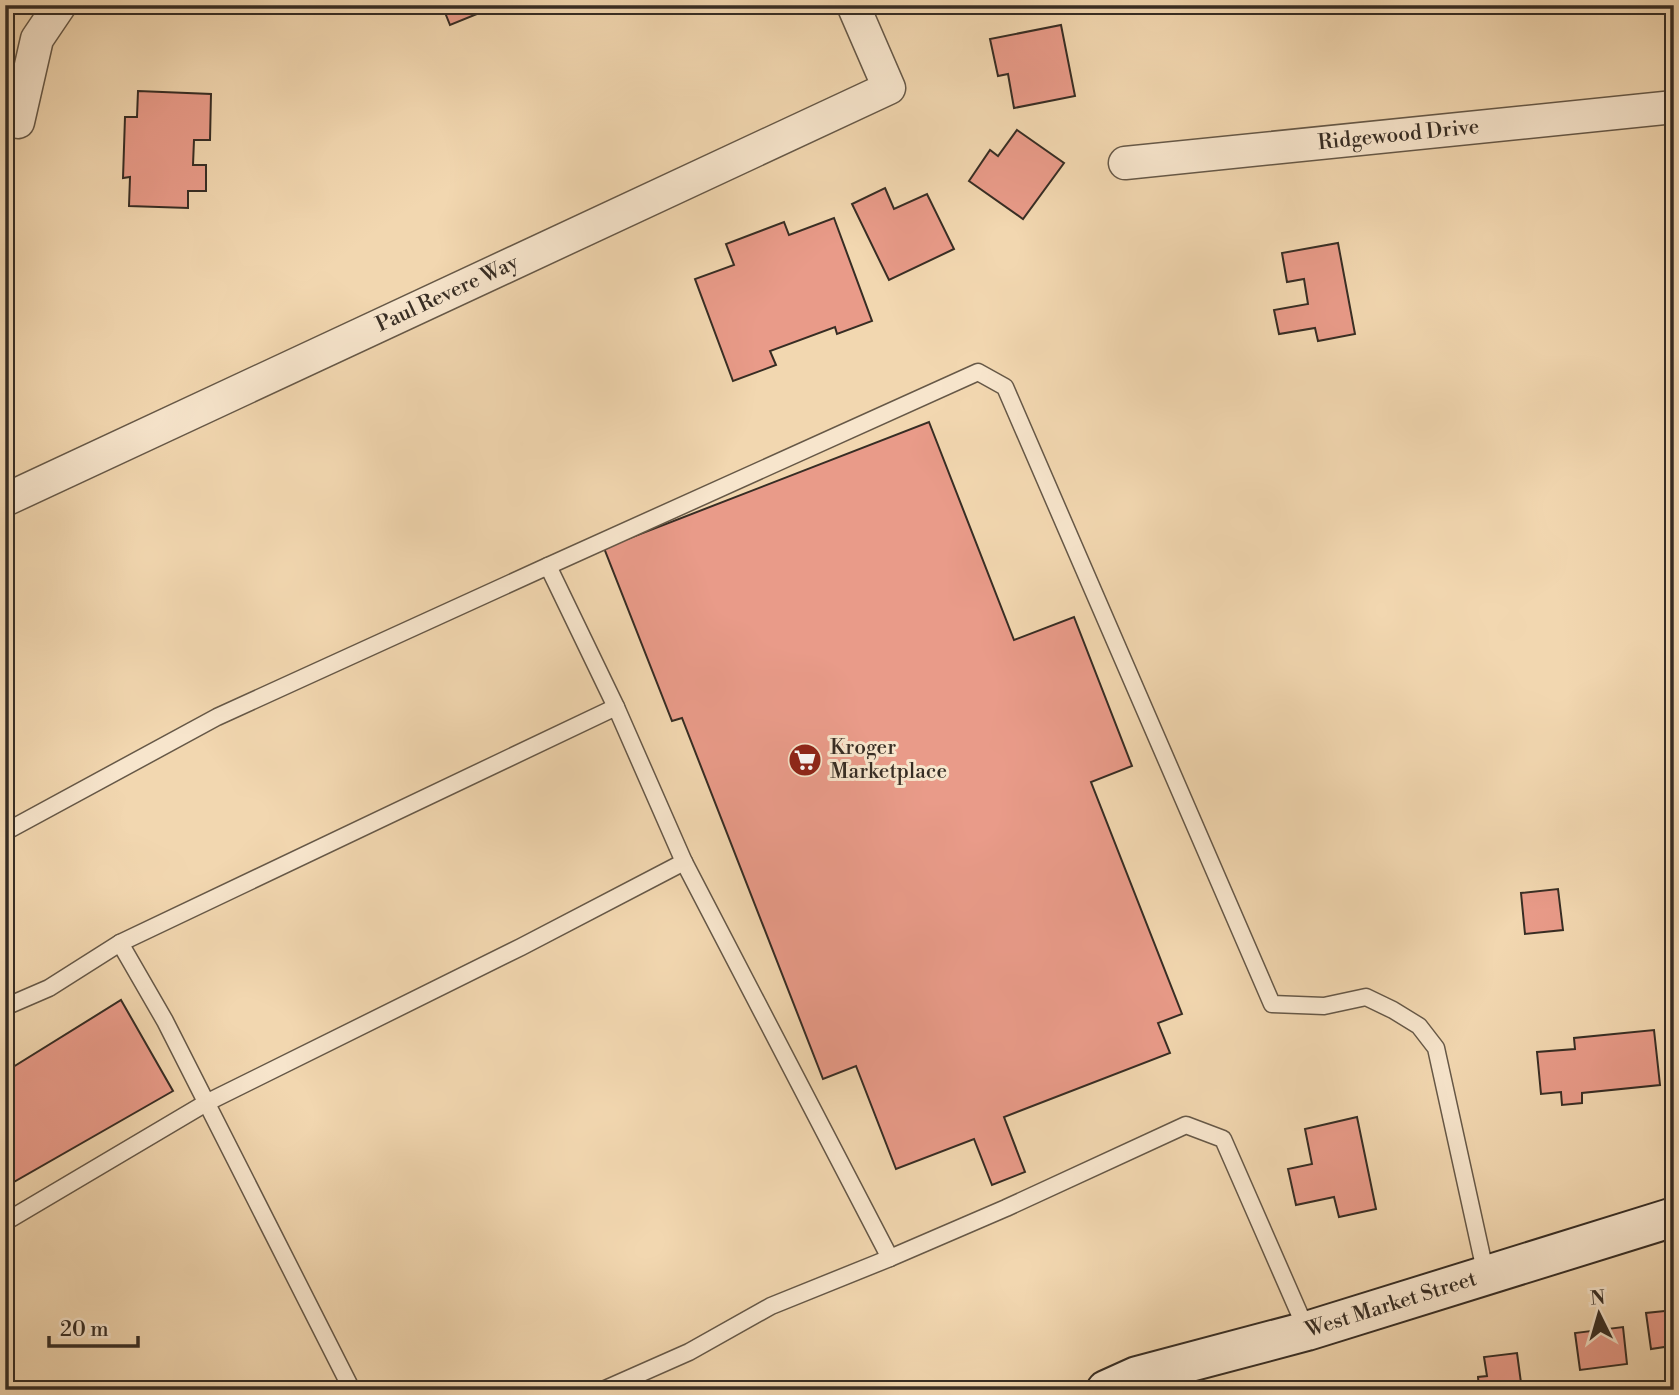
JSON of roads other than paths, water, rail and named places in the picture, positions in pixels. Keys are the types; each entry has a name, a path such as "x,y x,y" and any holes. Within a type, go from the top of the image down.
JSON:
{"main road":[{"name":"West Market Street","path":"1106,1390 1137,1376 1307,1331 1674,1217"}],"street":[{"path":"18,122 37,39 60,5"},
{"name":"Paul Revere Way","path":"5,500 890,88 853,5"},
{"name":"Ridgewood Drive","path":"1125,163 1674,107"}],"lane":[{"path":"5,832 217,717 978,372 1004,387 1272,1004 1324,1006 1366,997 1419,1027 1436,1048 1486,1275"},
{"path":"548,566 616,707 684,862 890,1258"},
{"path":"5,1007 49,988 120,943 616,707"},
{"path":"5,1222 206,1103 521,947 684,862"},
{"path":"120,943 239,1164 352,1390"},
{"path":"603,1390 689,1352 771,1306 1006,1208 1186,1125 1223,1139 1307,1331"}],"place":[{"name":"Kroger Marketplace","path":"805,760"}]}
